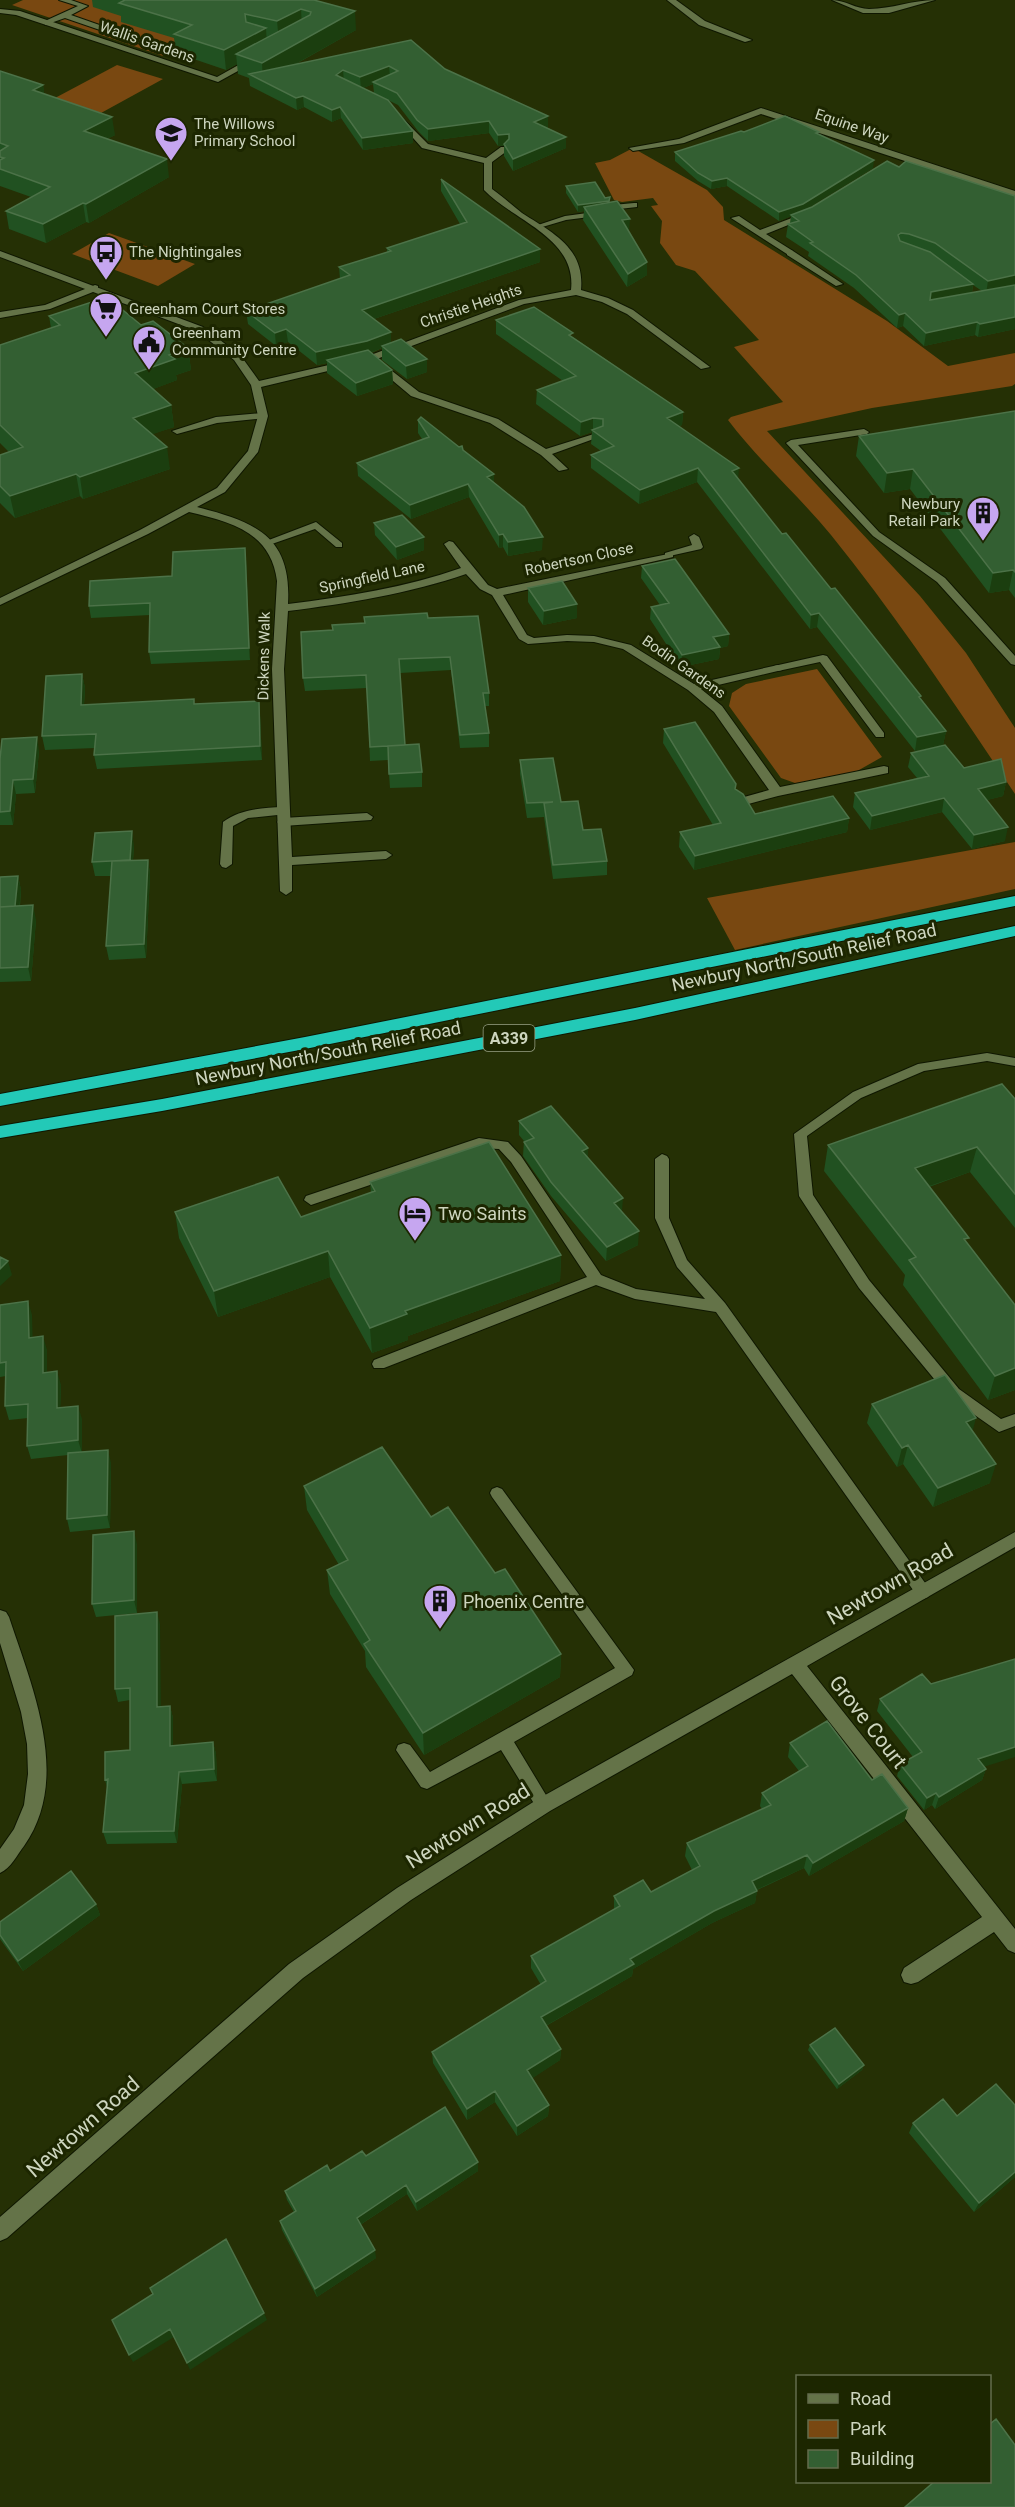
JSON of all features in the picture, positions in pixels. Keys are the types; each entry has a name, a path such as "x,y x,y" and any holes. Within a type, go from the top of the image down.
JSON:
{"highway":[{"name":"Newbury North/South Relief Road","path":"0,1100 305,1043 1015,901"},
{"name":"Newbury North/South Relief Road","path":"0,1132 162,1105 624,1016 1015,931"}],"street":[{"path":"671,0 702,23 748,40"},
{"path":"836,0 864,10 889,11 931,0"},
{"name":"Wallis Gardens","path":"0,11 17,13 218,80 260,57"},
{"path":"393,108 413,135 425,146 488,161"},
{"name":"Equine Way","path":"633,148 681,141 761,111 1015,194"},
{"path":"681,141 696,148"},
{"path":"488,161 504,149"},
{"path":"891,163 900,157"},
{"path":"488,161 488,190 568,250 576,265 579,282 576,292"},
{"path":"760,233 816,210"},
{"path":"736,218 790,253"},
{"path":"0,254 200,329 237,358 256,385 263,416 253,452 221,490 144,532 0,602"},
{"name":"Christie Heights","path":"256,385 371,358 522,302 576,292 605,300 630,312 705,367"},
{"path":"371,358 415,394 494,421 545,453 563,469"},
{"path":"545,453 597,436"},
{"name":"Dickens Walk","path":"188,508 231,520 266,543 277,556 284,586 278,666 286,891"},
{"path":"449,544 484,587 496,593"},
{"name":"Robertson Close","path":"496,593 669,555"},
{"name":"Springfield Lane","path":"281,608 333,602 446,577 468,569"},
{"name":"Bodin Gardens","path":"496,593 523,637 532,642 567,638 594,639 627,647 692,688 718,709 777,792"},
{"path":"692,688 778,668"},
{"path":"741,802 777,792 884,770"},
{"path":"286,861 386,855"},
{"name":"Newtown Road","path":"0,2231 296,1971 404,1894 544,1805 1015,1539"},
{"path":"0,1617 28,1705 39,1766 31,1813 23,1833 0,1864"},
{"name":"Grove Court","path":"795,1664 1015,1944"},
{"path":"911,1975 994,1920"}],"lane":[{"path":"48,23 87,5 63,0"},
{"path":"65,15 164,49"},
{"path":"539,226 578,216 613,212 614,205 634,205"},
{"path":"572,207 578,216"},
{"path":"790,253 839,284"},
{"path":"0,315 47,307 95,288"},
{"path":"177,431 216,420 263,416"},
{"path":"864,432 791,443 876,534 940,580 1015,662"},
{"path":"266,543 316,525 339,545"},
{"path":"669,555 698,547 694,537"},
{"path":"778,668 823,658 880,735"},
{"path":"226,864 227,825 232,820 258,813 283,817 367,817"},
{"path":"1015,1062 987,1057 922,1067 857,1095 800,1134 806,1196 864,1284 954,1393 999,1426 1015,1420"},
{"path":"311,1200 479,1143 503,1145 516,1159 596,1279 634,1294 720,1308"},
{"path":"662,1159 662,1218 682,1263 720,1308 923,1592"},
{"path":"380,1364 596,1279"},
{"path":"404,1750 427,1782 626,1670 497,1493"},
{"path":"504,1740 544,1805"}],"green space":[{"path":"23,0 267,0 163,56 12,5"},
{"path":"117,65 163,79 101,113 55,98"},
{"path":"633,148 707,190 723,207 724,220 887,321 948,366 1015,353 1015,384 1012,386 872,408 767,431 920,596 966,653 1015,728 1015,794 926,663 856,566 728,420 731,417 783,402 734,347 759,340 695,271 676,265 660,243 662,221 651,206 658,205 653,198 622,202 614,200 595,163 610,160"},
{"path":"109,233 195,264 158,286 72,254"},
{"path":"817,669 882,757 852,774 819,782 795,783 781,778 729,706 732,693 746,684"},
{"path":"1015,842 1015,889 735,950 707,898"}],"building":[{"path":"125,0 314,0 355,11 262,63 236,54 310,15 311,12 301,9 277,21 245,14 246,22 266,28 224,50 174,34 192,25 119,3"},
{"path":"411,40 445,69 548,116 534,122 566,137 513,159 504,144 509,139 509,134 498,135 489,121 428,129 417,120 397,93 373,82 398,71 389,66 360,77 343,70 336,75 388,100 413,131 362,138 340,107 332,110 303,96 296,98 249,74"},
{"path":"0,71 43,85 33,90 112,117 84,131 167,159 86,204 83,203 43,224 6,211 50,187 0,169 0,160 4,158 0,157 0,151 8,146 0,143"},
{"path":"785,116 874,160 803,204 779,212 727,178 712,181 698,173 675,152 744,132"},
{"path":"887,161 899,167 906,161 1015,196 1015,275 988,281 935,243 909,234 898,235 900,241 930,252 973,284 931,292 930,300 1015,285 1015,317 980,324 977,322 926,333 905,313 899,315 856,275 810,243 813,242 788,224 799,221 791,215 812,207"},
{"path":"441,179 540,249 362,310 391,332 367,341 316,352 286,329 275,333 246,311 350,275 339,267 391,251 387,248 467,222"},
{"path":"595,182 605,198 610,197 609,201 578,205 566,186"},
{"path":"617,201 630,219 622,220 647,262 628,274 584,207"},
{"path":"107,297 141,325 153,321 188,348 169,355 175,359 135,373 171,405 133,418 167,447 80,477 76,474 10,496 0,486 0,455 23,447 0,425 0,345 60,325 49,316"},
{"path":"534,307 573,333 569,335 683,412 667,418 739,468 732,471 782,534 786,533 831,589 835,588 946,731 917,737 819,613 811,615 698,468 640,490 591,455 614,446 592,430 603,426 603,419 593,418 581,422 537,390 576,376 496,320"},
{"path":"401,339 427,359 406,366 382,346"},
{"path":"368,350 392,370 356,383 327,360"},
{"name":"Newbury Retail Park","path":"1015,411 1015,572 1013,570 993,573 913,469 887,473 859,436"},
{"path":"421,417 459,447 462,446 463,450 494,474 487,477 524,507 543,537 508,542 503,534 499,535 468,484 410,505 357,463 429,437 418,420"},
{"path":"402,515 424,537 396,547 374,523"},
{"path":"245,548 249,648 149,652 150,603 89,606 90,581 172,576 173,552"},
{"path":"675,559 729,634 713,637 720,647 682,655 651,607 669,603 642,566"},
{"path":"562,581 577,604 544,611 528,588"},
{"path":"427,613 428,618 478,616 489,693 483,693 489,733 460,735 450,657 399,659 405,745 370,747 366,675 303,678 301,632 333,630 332,625 365,623 364,617"},
{"path":"82,674 81,705 194,699 194,704 259,701 260,746 94,755 96,734 42,736 46,676"},
{"path":"695,722 736,784 735,789 743,794 755,814 833,796 849,818 695,856 680,832 721,823 664,729"},
{"path":"37,737 33,779 13,780 10,811 0,812 2,739"},
{"path":"419,744 422,772 389,774 388,746"},
{"path":"945,745 964,768 1001,759 1006,782 978,789 1008,827 974,835 944,798 872,816 855,793 929,776 911,753"},
{"path":"553,758 561,802 578,801 583,830 601,829 607,861 553,865 544,803 553,802 527,803 520,760"},
{"path":"132,831 130,860 92,862 95,833"},
{"path":"148,860 144,944 106,946 112,861"},
{"path":"18,876 15,906 0,907 0,877"},
{"path":"33,905 28,967 0,968 0,907"},
{"path":"1002,1084 1015,1099 1015,1194 977,1147 915,1168 969,1238 964,1239 1015,1305 1015,1368 995,1376 909,1260 916,1257 828,1145"},
{"path":"551,1106 588,1148 582,1151 623,1198 614,1203 639,1231 607,1247 551,1182 524,1142 534,1138 519,1121"},
{"path":"489,1142 561,1255 405,1311 407,1314 370,1328 328,1251 214,1291 175,1212 278,1177 301,1217 375,1191 370,1182"},
{"path":"0,1257 8,1261 0,1269"},
{"path":"28,1301 29,1338 43,1336 43,1373 57,1371 57,1408 78,1406 78,1440 27,1446 28,1404 5,1406 6,1362 0,1363 0,1305"},
{"path":"945,1375 976,1418 966,1422 996,1464 938,1488 908,1445 902,1448 872,1404"},
{"name":"Phoenix Centre","path":"382,1447 431,1517 448,1507 495,1573 505,1569 561,1654 423,1733 364,1644 370,1640 327,1570 348,1560 304,1486"},
{"path":"108,1450 107,1515 67,1519 68,1453"},
{"path":"134,1531 134,1600 92,1604 93,1535"},
{"path":"157,1612 157,1707 170,1706 170,1746 213,1742 214,1769 179,1772 174,1831 103,1832 108,1779 105,1780 105,1752 130,1750 130,1688 115,1689 115,1616"},
{"path":"1015,1659 1015,1747 978,1759 986,1769 939,1797 936,1793 927,1798 900,1764 922,1752 880,1699 922,1674 931,1684"},
{"path":"827,1721 872,1780 882,1774 908,1808 813,1863 807,1855 752,1881 757,1891 714,1911 630,1959 634,1964 541,2017 561,2049 527,2070 549,2105 517,2126 495,2091 467,2109 432,2052 546,1981 531,1956 620,1906 614,1896 643,1880 651,1892 700,1866 687,1843 771,1805 762,1793 808,1766 790,1743"},
{"path":"71,1871 96,1904 18,1961 0,1935 0,1922"},
{"path":"835,2028 864,2065 839,2084 810,2045"},
{"path":"996,2084 1015,2105 1015,2172 979,2203 913,2123 943,2099 957,2116"},
{"path":"445,2107 478,2162 416,2202 406,2185 357,2218 375,2250 315,2289 280,2221 296,2211 285,2191 327,2165 330,2171 362,2151 366,2156"},
{"path":"226,2239 264,2313 187,2363 170,2329 129,2355 112,2320 153,2294 150,2288"},
{"path":"996,2419 1015,2445 1015,2507 905,2507 933,2483 991,2483 991,2423"}],"place":[{"name":"The Willows Primary School","path":"171,162"},
{"name":"The Nightingales","path":"106,281"},
{"name":"Greenham Court Stores","path":"106,338"},
{"name":"Greenham Community Centre","path":"149,371"},
{"name":"Newbury Retail Park","path":"983,542"},
{"name":"Two Saints","path":"415,1242"},
{"name":"Phoenix Centre","path":"440,1630"}]}
